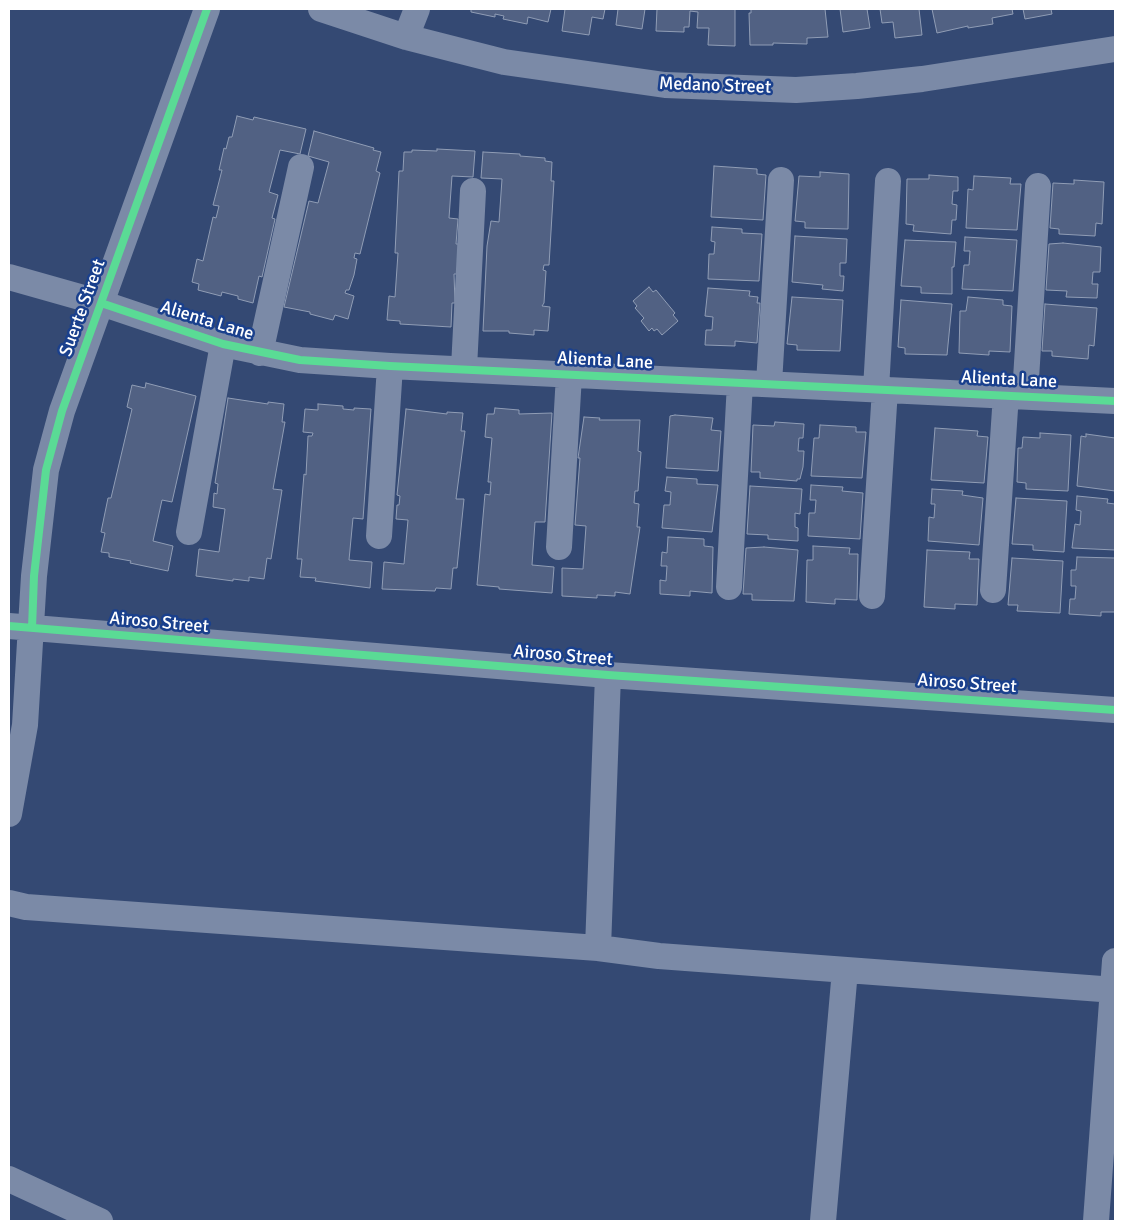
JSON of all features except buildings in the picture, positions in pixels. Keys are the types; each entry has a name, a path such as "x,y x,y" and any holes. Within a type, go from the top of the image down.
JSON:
{"street":[{"name":"Suerte Street","path":"9,814 24,725 20,627 34,576 46,470 62,411 207,9"},
{"name":"Medano Street","path":"321,9 406,37 504,62 614,80 665,85 787,89 857,86 922,79 1115,49"},
{"path":"406,37 417,9"},
{"path":"260,353 301,167"},
{"path":"769,384 781,180"},
{"path":"872,596 888,181"},
{"path":"993,590 1038,186"},
{"path":"464,368 474,191"},
{"name":"Alienta Lane","path":"9,277 101,303 223,344 300,360 568,375 1115,401"},
{"path":"188,532 223,344"},
{"path":"379,536 390,366"},
{"path":"560,547 568,375"},
{"path":"729,587 740,383"},
{"name":"Airoso Street","path":"20,627 608,675 1115,710"},
{"path":"598,948 608,675"},
{"path":"9,903 26,907 598,948 659,956 1115,990"},
{"path":"1096,1221 1115,990 1115,961"},
{"path":"823,1221 845,970"},
{"path":"9,1178 100,1221"}],"cycle path":[{"path":"32,628 34,576 46,470 62,411 207,9"},
{"path":"101,303 223,344 300,360 1115,401"},
{"path":"9,626 608,675 1115,710"}]}
